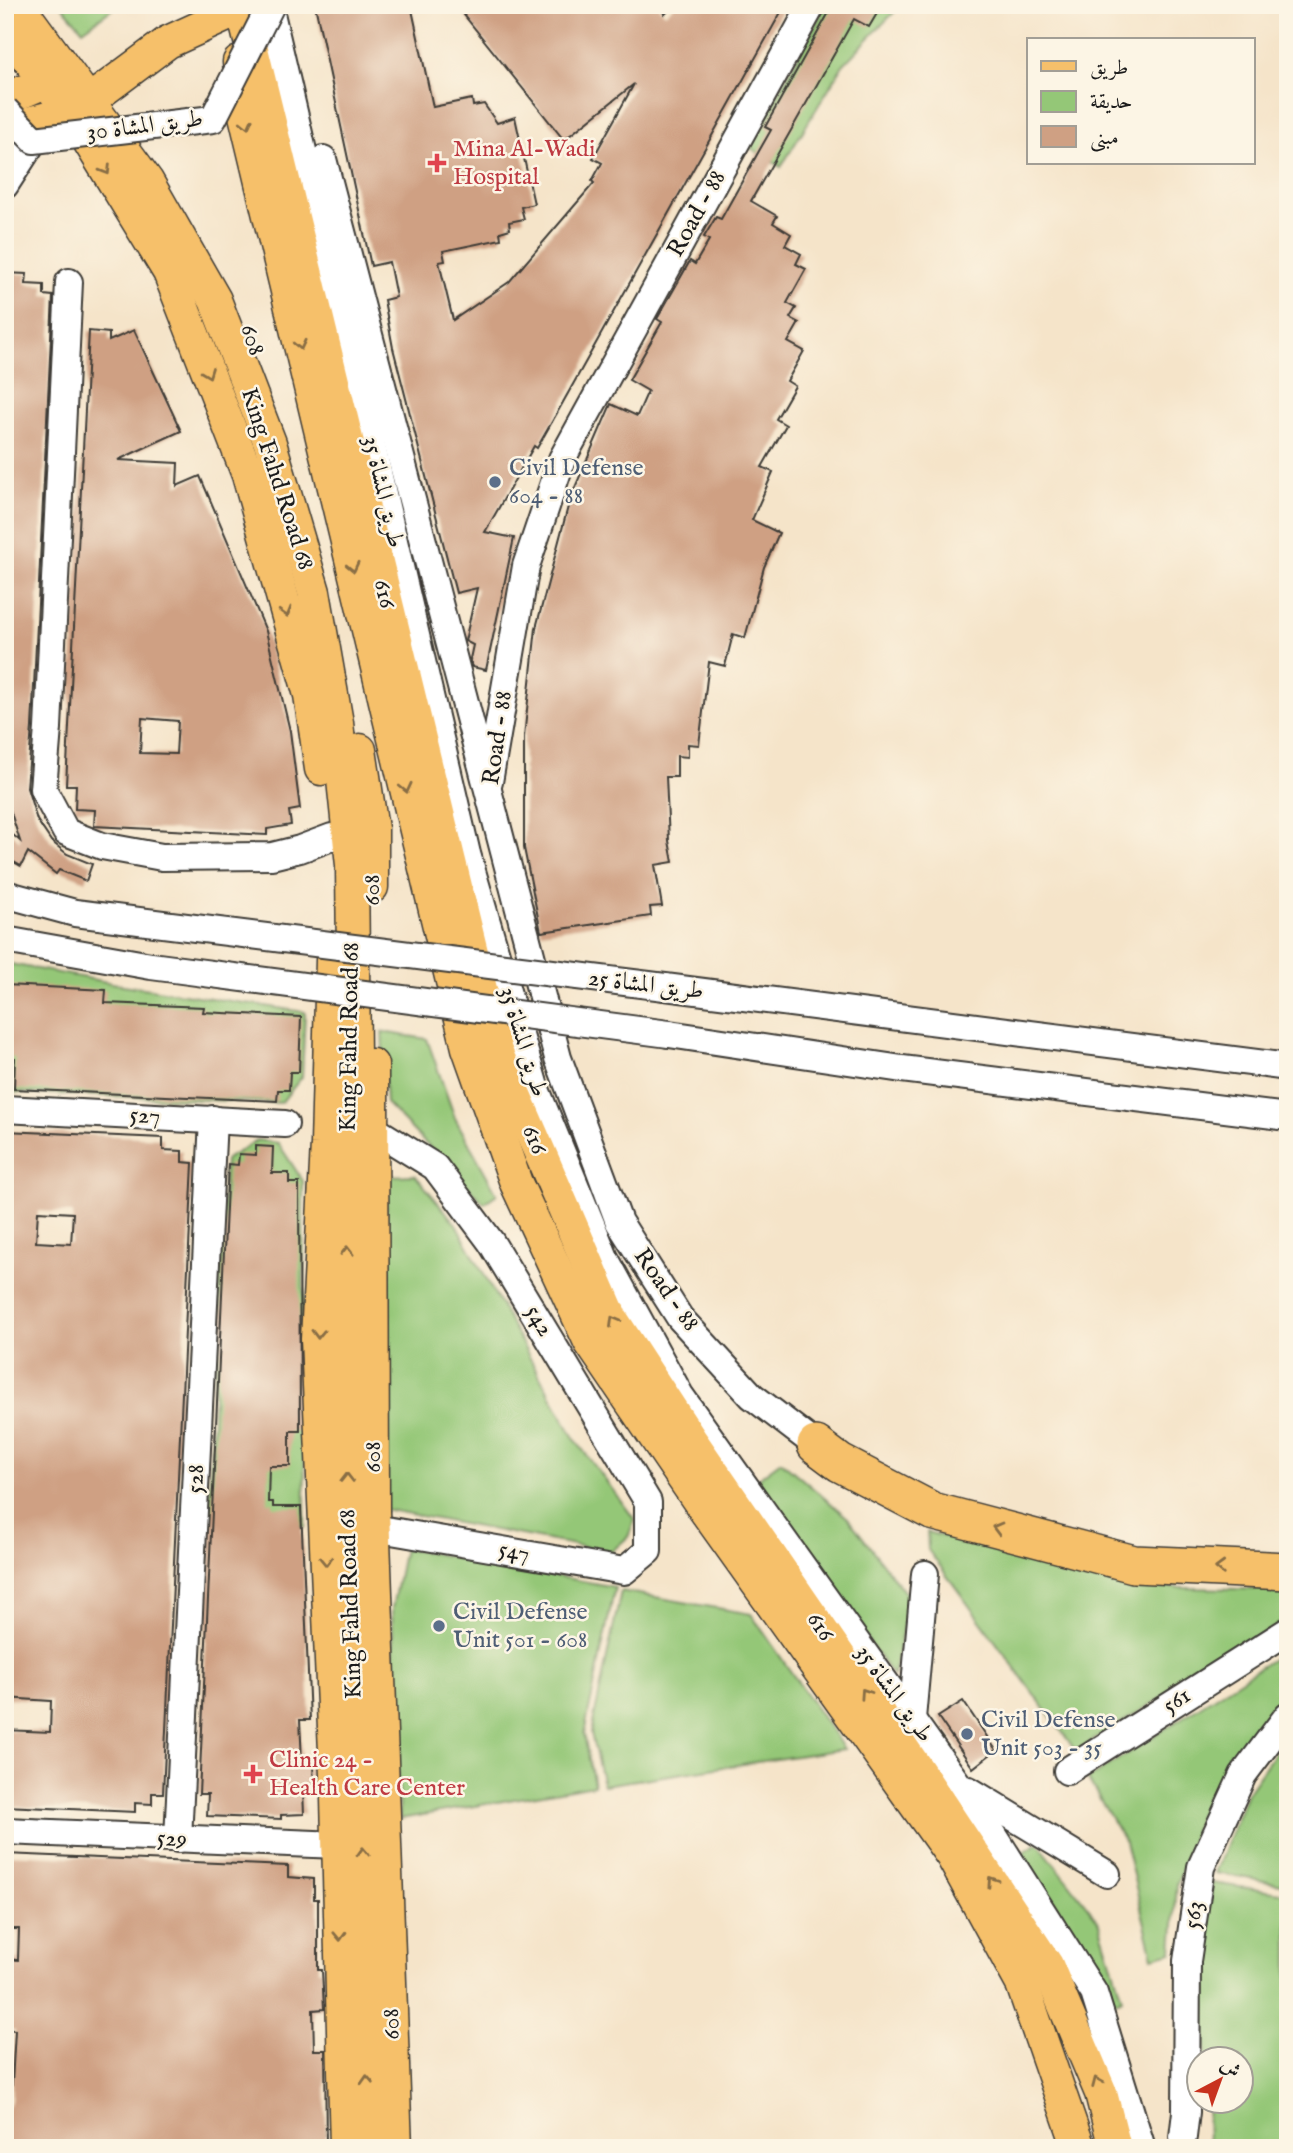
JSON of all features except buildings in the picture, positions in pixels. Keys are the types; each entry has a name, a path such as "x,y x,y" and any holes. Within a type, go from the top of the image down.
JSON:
{"highway":[{"path":"816,1445 840,1463 932,1511 1134,1564 1288,1571"}],"main road":[{"name":"King Fahd Road 68","path":"18,5 147,181 215,300 270,443 314,593 337,723 352,865 354,1058 347,1142 347,1540 363,1858 370,2148"},
{"name":"608","path":"42,5 89,101 235,291 329,566 372,829 374,1528 396,2148"},
{"path":"20,135 89,101 168,42 255,6"},
{"name":"616","path":"255,6 236,42 243,107 468,1048 516,1183 590,1342 712,1520 952,1856 1022,1984 1079,2148"},
{"name":"616","path":"255,6 496,1051 612,1319 1047,1965 1101,2093 1115,2148"},
{"name":"King Fahd Road 68","path":"5,30 48,81 89,101 169,272 248,475 310,695 332,837 333,921 327,1144 317,1339 338,1845 346,2148"},
{"path":"5,99 48,81"}],"street":[{"path":"283,5 488,791 455,798"},
{"name":"Road - 88","path":"812,5 562,459 526,566 488,791 558,1058 619,1222 680,1318 752,1396 816,1445"},
{"name":"طريق المشاة 30","path":"20,135 213,119 255,6"},
{"name":"طريق المشاة 35","path":"255,6 455,798 467,855 535,1087 605,1258 680,1395 988,1826 1094,1993 1142,2148"},
{"path":"5,110 20,135 5,185"},
{"path":"69,282 43,789 66,832 102,846 163,857 272,856 332,837"},
{"name":"طريق المشاة 25","path":"5,894 75,913 1278,1066"},
{"path":"5,940 151,967 669,1034 902,1069 1288,1117"},
{"name":"527","path":"5,1109 285,1124"},
{"name":"528","path":"178,1839 213,1119"},
{"name":"542","path":"372,1128 435,1167 491,1242 648,1502 648,1551"},
{"name":"547","path":"374,1528 624,1571 648,1551"},
{"path":"912,1718 925,1574"},
{"name":"561","path":"1067,1771 1288,1631"},
{"name":"563","path":"1183,2137 1186,2112 1187,1961 1201,1867 1243,1775 1288,1716"},
{"path":"958,1783 1107,1874"},
{"name":"529","path":"5,1831 338,1845"}],"green space":[{"path":"61,5 118,5 83,30"},
{"path":"826,5 901,5 843,65 781,167 749,147"},
{"path":"5,963 123,985 305,1012 302,1077 281,1103 5,1092"},
{"path":"382,1032 427,1039 455,1118 497,1194 484,1203 386,1103"},
{"path":"257,1140 278,1143 303,1181 305,1527 208,1525 225,1160"},
{"path":"415,1175 456,1224 574,1438 635,1520 628,1537 611,1552 383,1509 384,1224 391,1176"},
{"path":"781,1461 848,1518 909,1598 893,1676 754,1481"},
{"path":"927,1532 1133,1587 1288,1590 1288,1619 1076,1751 928,1550"},
{"path":"404,1548 615,1587 584,1734 594,1785 400,1819 392,1608"},
{"path":"621,1591 751,1614 844,1749 603,1785 591,1733"},
{"path":"1288,1649 1288,1696 1250,1736 1202,1808 1177,1884 1172,1952 1153,1957 1125,1842 1088,1779"},
{"path":"1288,1737 1288,1885 1215,1873 1247,1793"},
{"path":"1038,1843 1098,1920 1122,1998 1107,2006 1079,1940 1021,1854"},
{"path":"1212,1883 1288,1894 1288,2148 1208,2148 1207,2114 1254,2114 1254,2044 1206,2044 1203,1957"}],"place":[{"name":"Mina Al-Wadi Hospital","path":"437,163"},
{"name":"Civil Defense 604 - 88","path":"495,482"},
{"name":"Civil Defense Unit 501 - 608","path":"439,1626"},
{"name":"Civil Defense Unit 503 - 35","path":"967,1734"},
{"name":"Clinic 24 - Health Care Center","path":"253,1774"}]}
